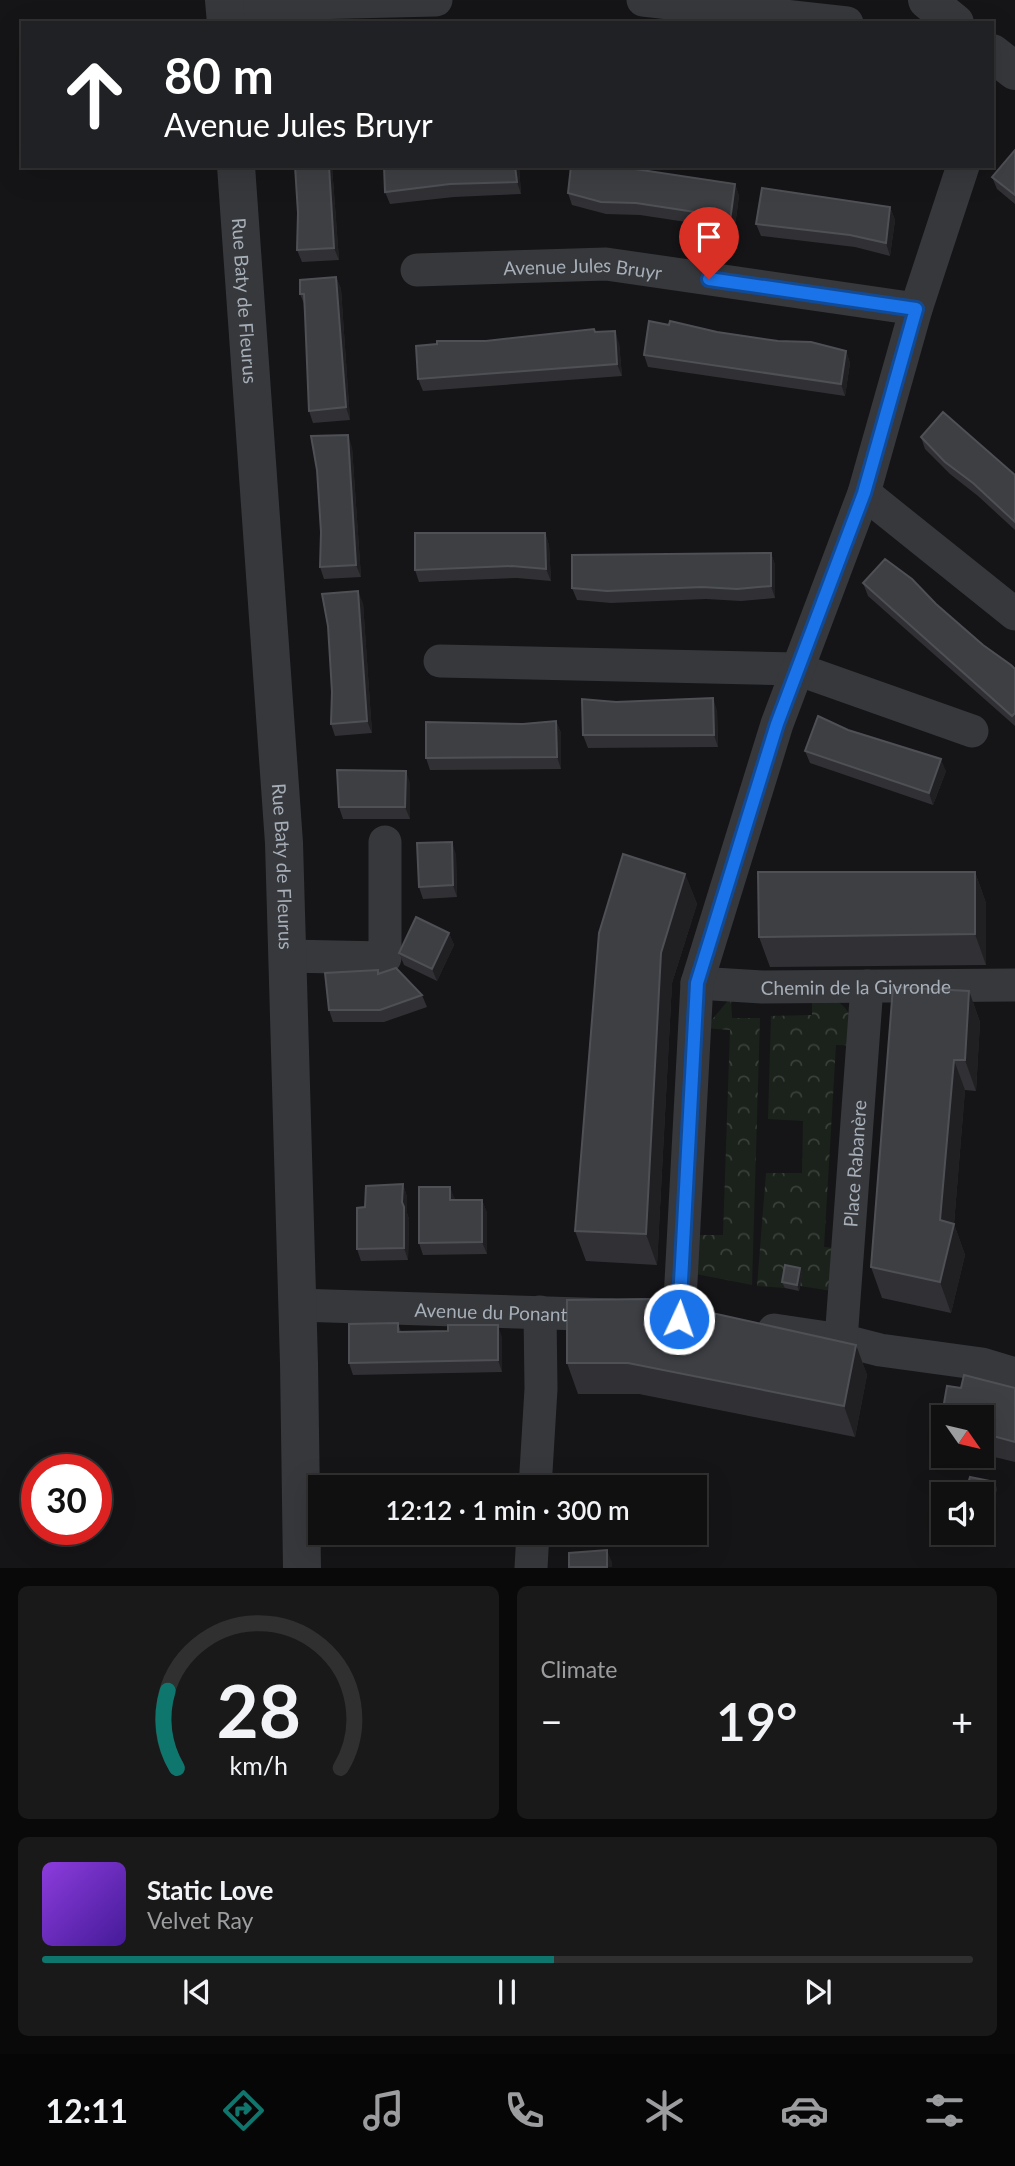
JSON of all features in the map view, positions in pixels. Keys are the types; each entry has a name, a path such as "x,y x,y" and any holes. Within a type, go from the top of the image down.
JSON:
{"street":[{"path":"225,9 436,0"},
{"path":"643,0 829,21"},
{"path":"927,0 953,21"},
{"name":"Rue Baty de Fleurus","path":"236,168 284,843 302,1567"},
{"path":"656,1318 697,983 777,724 864,493 916,309 962,168"},
{"name":"Avenue Jules Bruyr","path":"416,270 606,264 916,309"},
{"path":"864,493 1015,614"},
{"path":"440,661 797,669 972,731"},
{"path":"287,956 385,958 385,842"},
{"name":"Chemin de la Givronde","path":"697,983 762,987 1015,985"},
{"name":"Place Rabanère","path":"841,1340 867,986"},
{"name":"Avenue du Ponant","path":"297,1305 540,1312 727,1324 982,1364 1015,1374"},
{"path":"536,1475 541,1390 540,1312"},
{"path":"531,1567 532,1545"}],"green space":[{"path":"812,995 841,1004 851,1017 860,1046 836,1045 824,1247 847,1249 845,1293 800,1286 802,1274 785,1288 757,1286 766,1173 802,1173 803,1121 768,1119 771,1016 812,1015"},
{"path":"731,997 732,1018 760,1018 752,1285 696,1274 698,1235 723,1235 730,1030 705,1028"}],"building":[{"path":"1015,150 1015,195 992,177"},
{"path":"295,168 329,168 334,248 297,250"},
{"path":"384,168 515,168 517,182 450,184 385,192"},
{"path":"571,168 628,168 735,184 730,221 716,219 716,215 636,203 601,202 568,193"},
{"path":"762,188 890,207 886,243 850,235 756,224"},
{"path":"336,277 346,407 309,411 304,294 300,294 300,280"},
{"path":"649,321 669,325 670,321 717,332 778,341 811,342 846,351 841,384 644,355"},
{"path":"594,329 595,332 615,331 617,364 418,379 416,346 437,344 437,341 486,341"},
{"path":"943,412 1015,475 1015,522 973,483 945,462 921,437"},
{"path":"348,435 356,565 320,567 317,470 311,436"},
{"path":"415,533 545,533 546,569 512,566 415,570"},
{"path":"771,553 771,586 607,591 572,588 572,555"},
{"path":"885,559 912,579 983,645 1015,669 1015,713 1012,716 863,583"},
{"path":"358,591 367,721 331,724 328,626 322,594"},
{"path":"713,698 714,735 583,735 582,699 616,702"},
{"path":"818,716 848,730 941,759 929,793 805,751"},
{"path":"556,721 557,757 426,758 426,722 523,724"},
{"path":"337,770 406,771 405,807 339,807"},
{"path":"452,842 453,885 419,887 417,843"},
{"path":"623,854 685,874 661,953 646,1234 575,1231 599,933"},
{"path":"758,872 975,872 975,934 759,937"},
{"path":"416,917 449,933 432,969 399,953"},
{"path":"396,968 422,995 380,1010 329,1010 325,973 378,970 378,974"},
{"path":"893,987 969,991 965,1060 954,1060 940,1220 954,1224 940,1282 871,1267"},
{"path":"403,1184 404,1248 357,1249 357,1208 365,1207 366,1186"},
{"path":"419,1187 450,1187 450,1200 482,1200 482,1242 419,1243"},
{"path":"785,1265 800,1268 797,1285 782,1282"},
{"path":"649,1299 856,1345 844,1406 628,1363 567,1363 567,1300"},
{"path":"398,1323 398,1332 448,1331 448,1325 498,1325 498,1360 349,1363 349,1324"},
{"path":"964,1375 1015,1388 1015,1442 994,1436 994,1405 944,1405 947,1386 961,1388"},
{"path":"970,1477 995,1482 994,1486 994,1482 969,1482"},
{"path":"607,1550 607,1567 569,1567 569,1553"}],"route":[{"path":"679,1319 697,983 777,724 864,493 916,309 709,279"}]}
